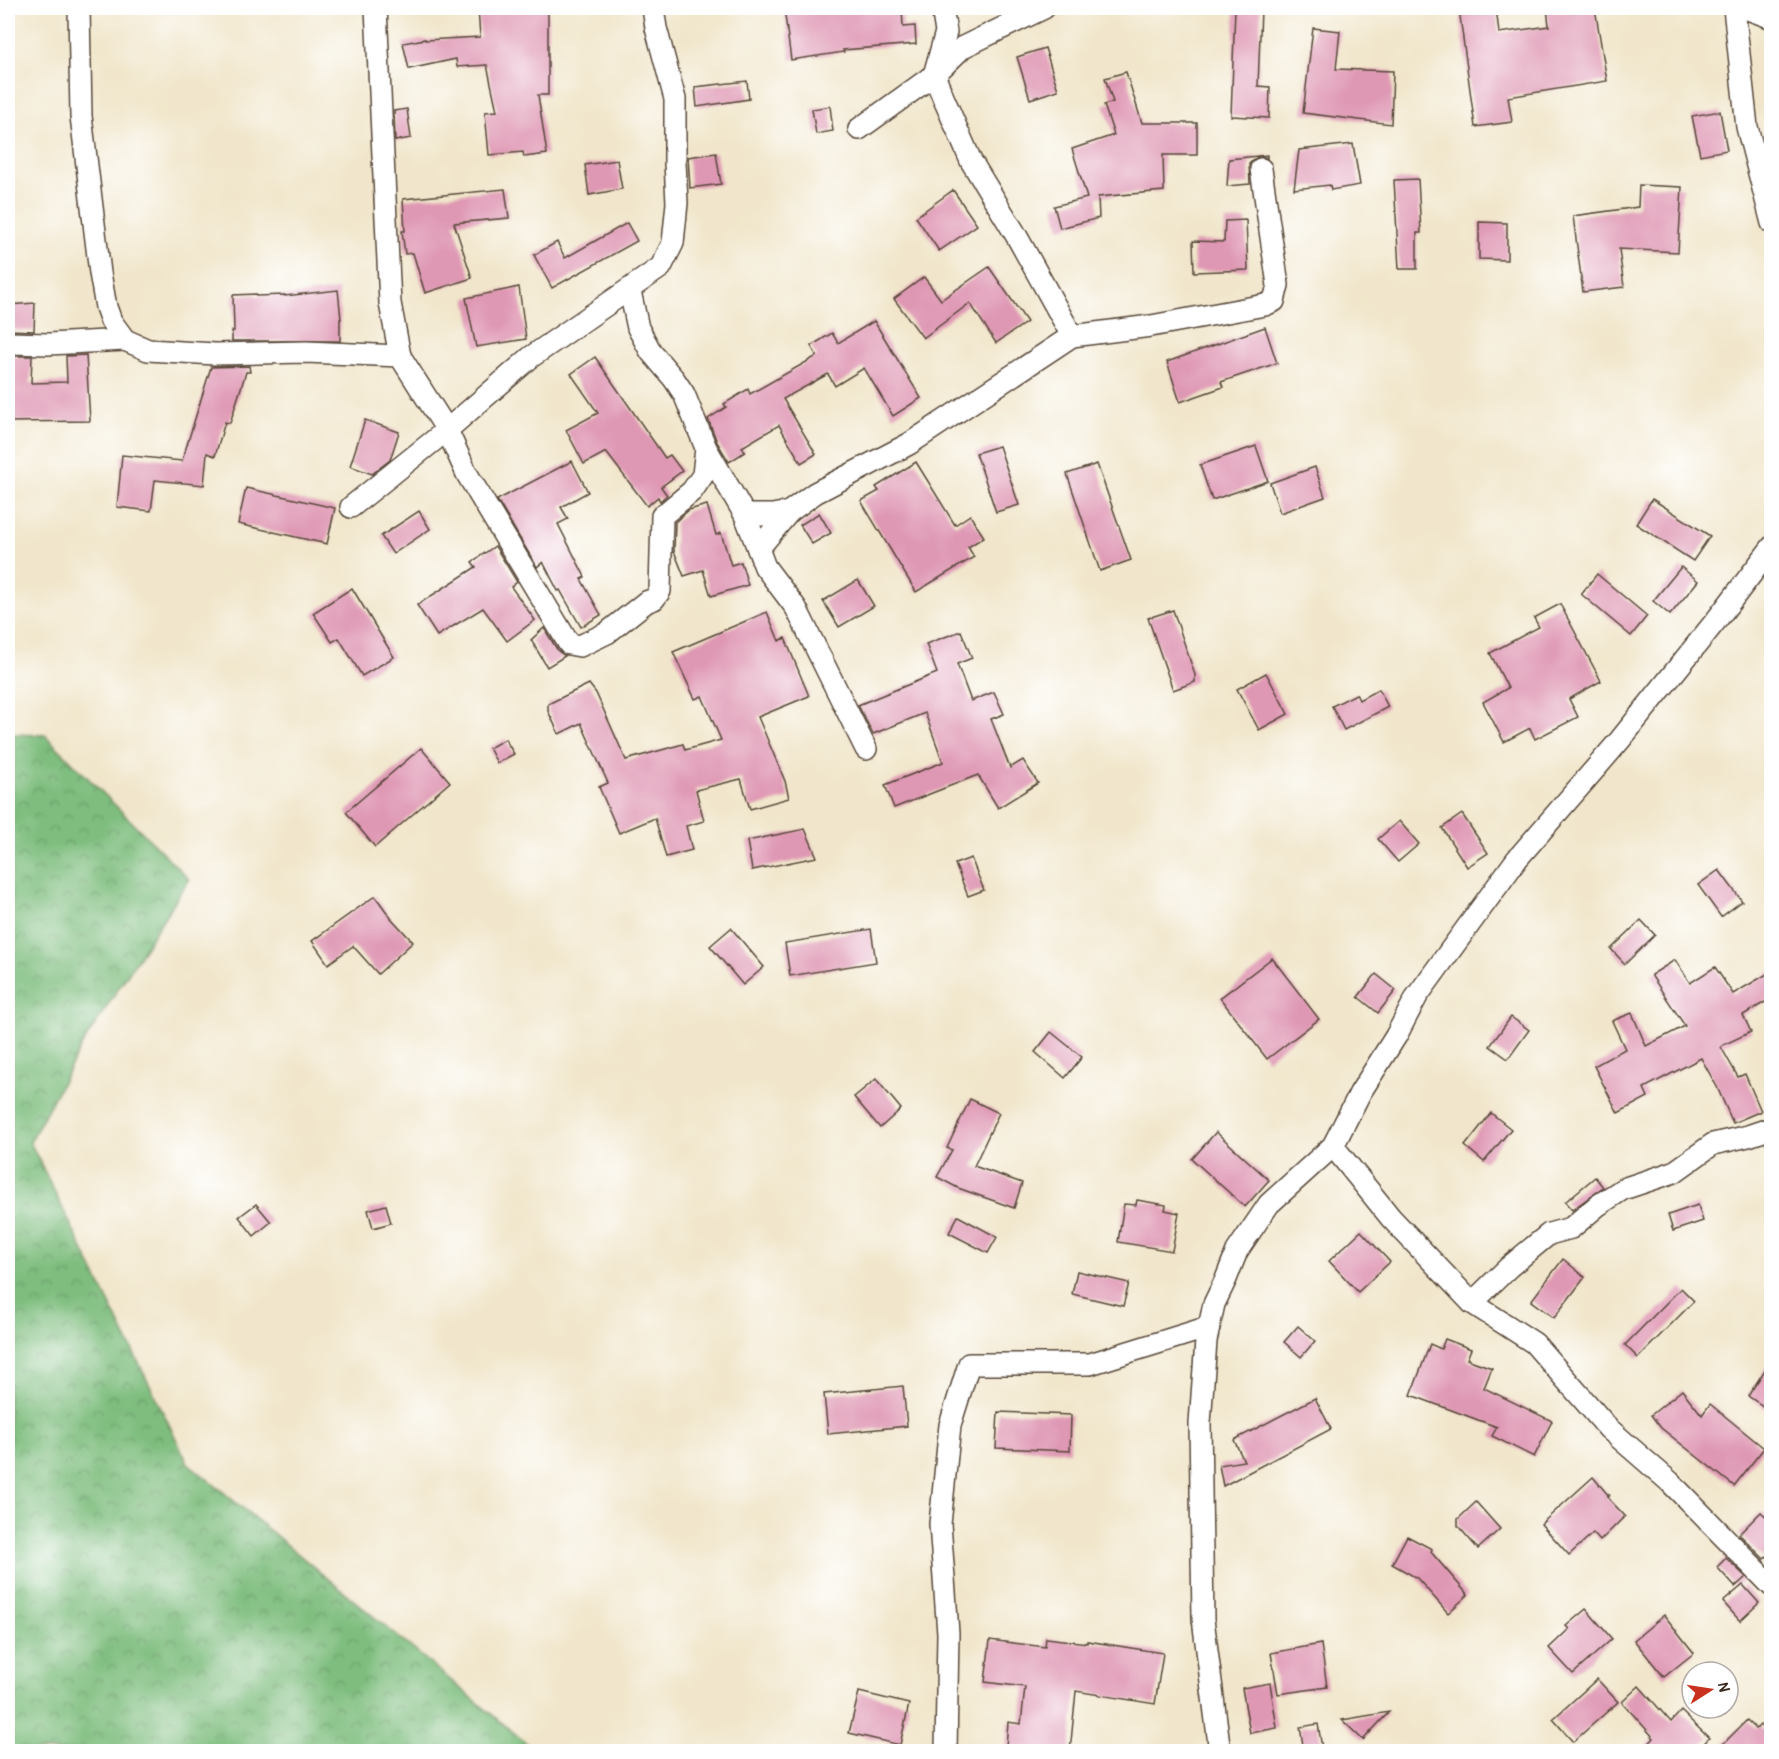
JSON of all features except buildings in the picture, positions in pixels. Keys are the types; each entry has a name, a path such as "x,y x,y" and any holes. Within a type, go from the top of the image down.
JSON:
{"street":[{"path":"79,8 81,116 102,288 111,321 125,340"},
{"path":"376,8 390,303 400,356 447,430 467,474 569,644 580,646 607,633 646,602 654,599 660,591 662,516 692,491 703,475 706,448"},
{"path":"351,507 447,430 531,357 630,291 661,267 673,243 677,203 675,99 653,8"},
{"path":"942,8 946,32 934,75 971,161 1016,235 1072,336"},
{"path":"859,129 934,75 963,47 1044,8"},
{"path":"1734,8 1747,127 1772,224"},
{"path":"1745,8 1772,18"},
{"path":"758,549 789,512 815,494 909,444 1072,336 1151,326 1265,305 1274,301 1278,285 1261,169"},
{"path":"630,291 638,328 651,352 684,394 706,448 745,515 765,567 796,608 866,749"},
{"path":"8,343 49,344 125,340 148,350 159,351 215,354 306,352 400,356"},
{"path":"745,515 772,515 789,512"},
{"path":"1220,1752 1203,1619 1200,1423 1209,1327 1214,1304 1237,1251 1269,1204 1333,1146 1360,1093 1396,1036 1417,996 1517,859 1634,723 1772,547"},
{"path":"1472,1303 1509,1267 1549,1234 1571,1228 1597,1206 1623,1189 1674,1172 1713,1144 1772,1128"},
{"path":"1333,1146 1391,1218 1472,1303 1534,1343 1609,1429 1670,1482 1772,1586"},
{"path":"946,1752 948,1633 940,1524 950,1425 969,1364 1090,1364 1209,1327"}],"green space":[{"path":"8,734 45,735 189,879 82,1045 30,1142 188,1463 536,1751 8,1751"}]}
